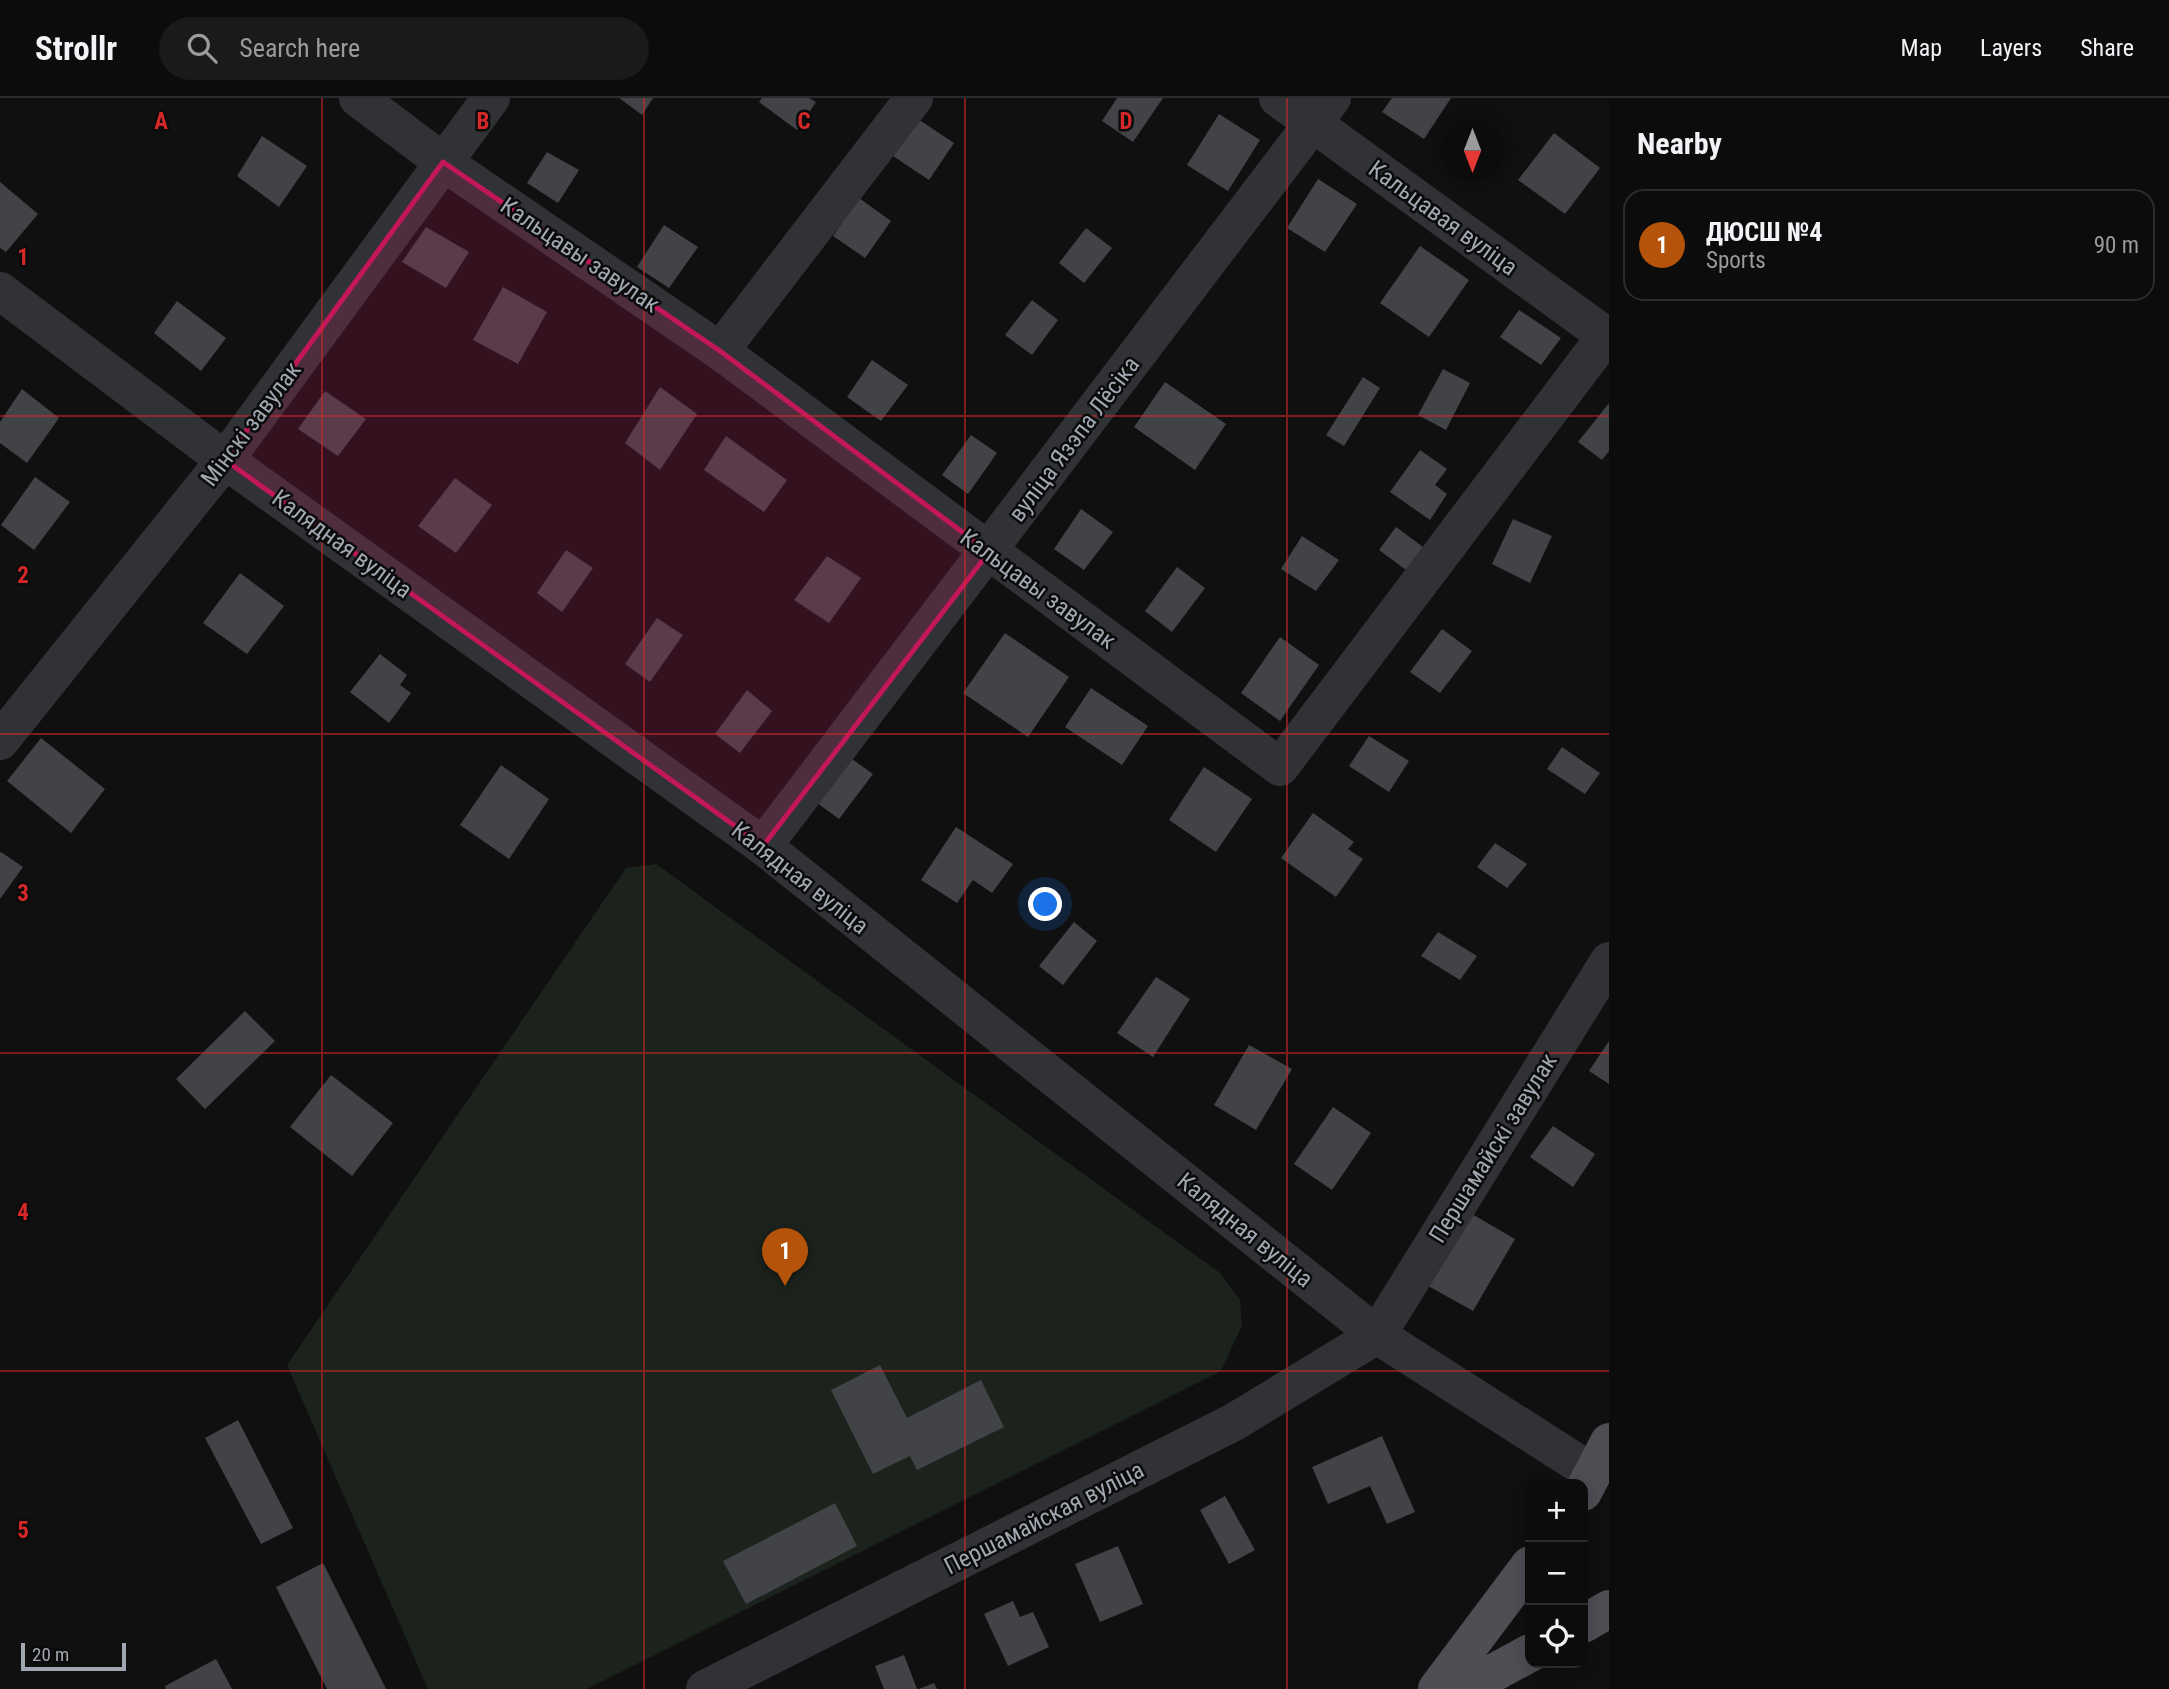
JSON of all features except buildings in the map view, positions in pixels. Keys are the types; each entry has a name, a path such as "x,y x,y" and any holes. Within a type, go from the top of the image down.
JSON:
{"main road":[{"path":"1437,1689 1525,1572"},
{"path":"1588,1621 1609,1609"},
{"path":"1464,1689 1525,1656"}],"street":[{"name":"Кальцавы завулак","path":"358,98 443,162 720,351 1280,767 1607,337"},
{"name":"Мінскі завулак","path":"0,741 225,460 491,98"},
{"path":"720,351 914,98"},
{"name":"Кальцавая вуліца","path":"1278,98 1322,110 1607,337"},
{"name":"вуліца Язэпа Лёсіка","path":"763,846 989,552 1322,110"},
{"name":"Калядная вуліца","path":"0,292 225,460 763,846 1377,1335 1595,1469"},
{"name":"Першамайскі завулак","path":"1377,1335 1609,961"},
{"name":"Першамайская вуліца","path":"705,1689 1234,1422 1377,1335"}],"highlighted area":[{"path":"443,162 720,351 989,552 763,846 225,460"}],"shaded area":[{"path":"656,864 1220,1273 1240,1300 1242,1325 1221,1371 587,1689 428,1689 287,1365 626,868"}],"place":[{"name":"ДЮСШ №4","path":"785,1286"}]}
